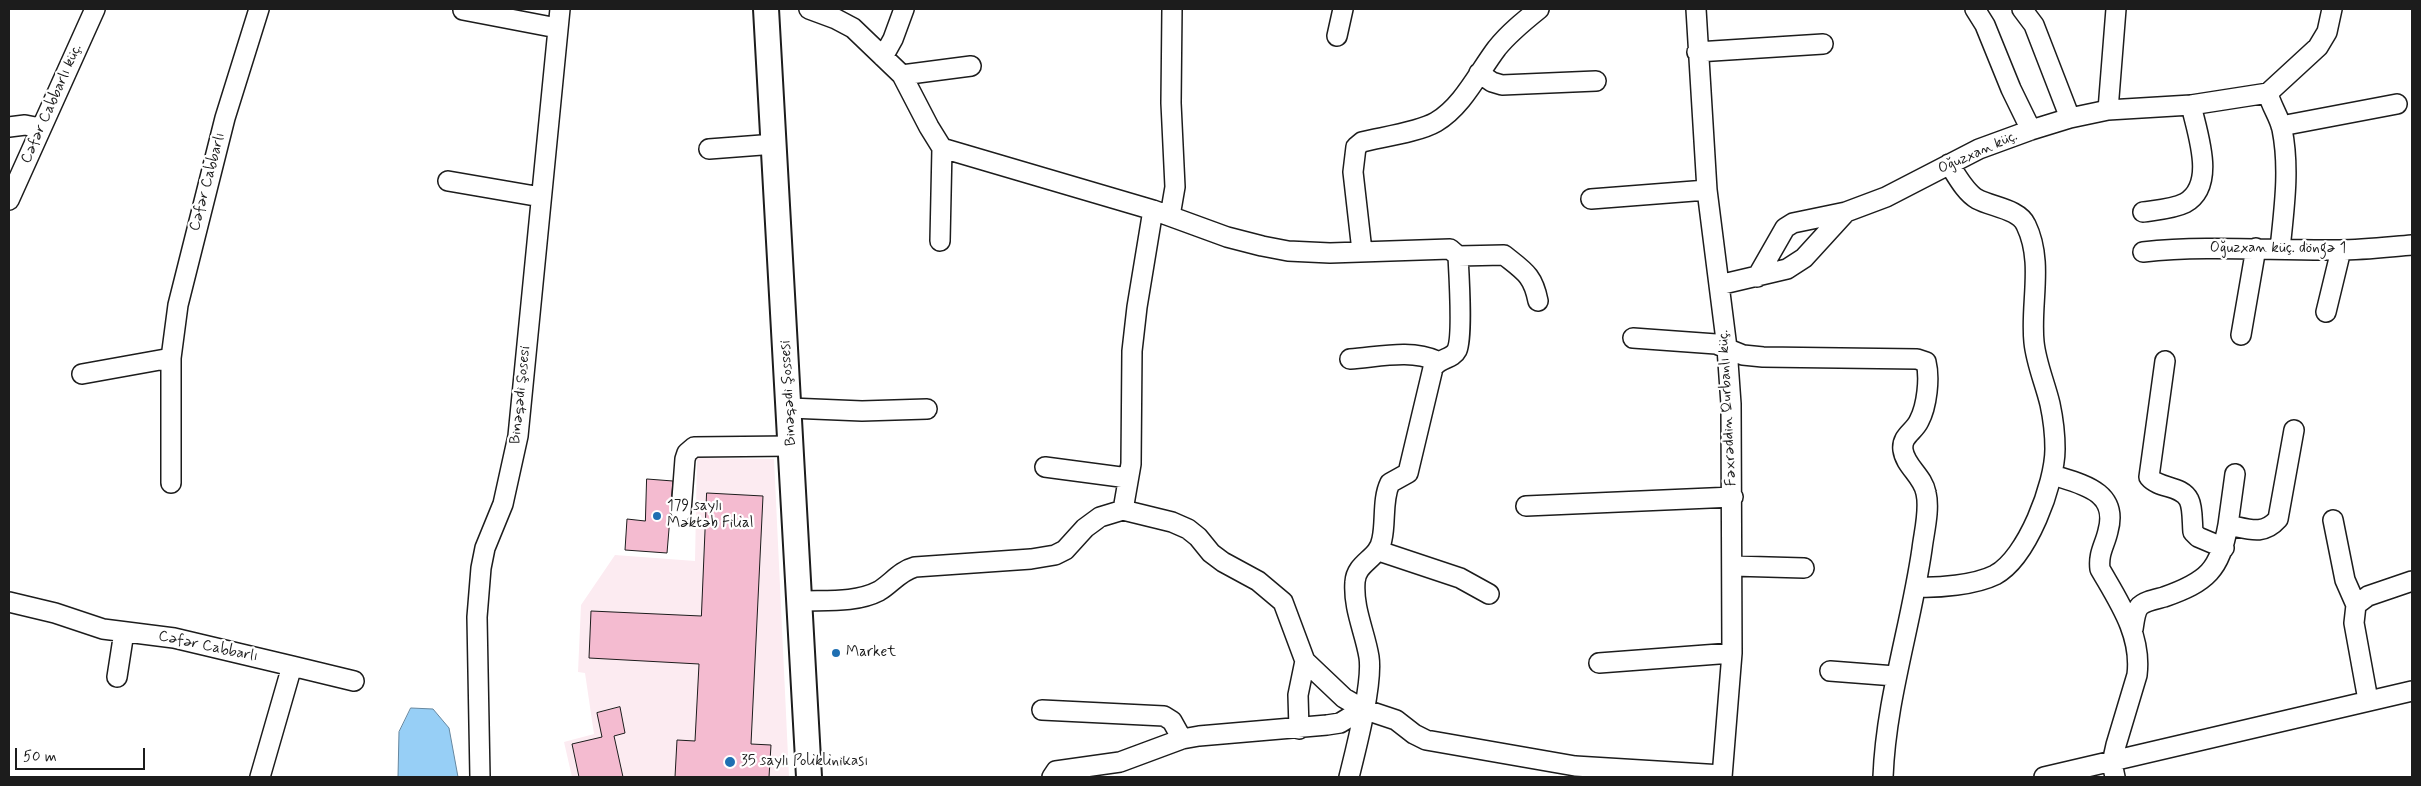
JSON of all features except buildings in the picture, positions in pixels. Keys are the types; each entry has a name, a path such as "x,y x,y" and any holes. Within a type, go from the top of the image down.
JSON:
{"main road":[{"name":"Binəqədi şossesi","path":"766,9 801,601 809,777"}],"street":[{"name":"Cəfər Cabbarlı küç.","path":"9,200 95,9"},
{"name":"Cəfər Cabbarlı","path":"171,483 171,358 178,305 191,247 225,118 259,9"},
{"name":"Binəqədi Şosesi","path":"480,777 477,617 481,568 485,548 509,484 518,436 560,9"},
{"path":"809,9 836,19 853,28 902,75 942,148 940,240"},
{"path":"883,57 893,39 904,9"},
{"path":"1123,510 1131,455 1132,352 1137,307 1162,213 1175,187 1171,103 1172,9"},
{"path":"1337,36 1343,9"},
{"path":"1362,251 1353,172 1356,147 1362,142 1434,123 1457,105 1479,73 1517,26 1539,9"},
{"name":"Fəxrəddin Qurbanlı küç.","path":"1696,9 1707,190 1727,348 1731,404 1733,496 1732,653 1722,776"},
{"path":"1975,9 1985,25 2011,89 2031,130"},
{"path":"2022,9 2034,25 2070,118"},
{"path":"2108,110 2116,9"},
{"path":"2280,249 2286,191 2286,153 2282,126 2270,104 2268,93 2318,47 2327,32 2332,9"},
{"path":"463,10 557,28"},
{"path":"1698,52 1823,44"},
{"path":"902,75 971,66"},
{"path":"1479,73 1492,82 1502,85 1596,81"},
{"name":"Oğuzxan küç.","path":"1719,285 1787,270 1804,258 1846,212 1886,197 1979,149 2031,130 2070,118 2108,110 2191,105 2268,93"},
{"path":"2282,126 2397,104"},
{"path":"2143,212 2183,204 2194,197 2201,183 2204,170 2191,105"},
{"path":"9,127 25,125 40,128"},
{"path":"709,149 775,144"},
{"path":"942,148 1162,213 1262,246 1288,251 1330,253 1450,249 1458,256 1504,254 1531,277 1538,301"},
{"path":"1917,587 1943,587 1994,576 2014,558 2040,514 2053,474 2055,449 2050,405 2034,346 2036,285 2034,253 2026,224 2018,216 1976,199 1967,190 1949,164"},
{"path":"448,181 541,197"},
{"path":"1591,199 1707,190"},
{"path":"1757,277 1785,228 1793,223 1846,212"},
{"name":"Oğuzxan küç. döngə 1","path":"2143,252 2173,249 2256,248 2341,250 2412,245"},
{"path":"2241,335 2256,248"},
{"path":"2326,312 2341,250"},
{"path":"1349,777 1369,676 1369,658 1356,603 1355,581 1363,563 1378,551 1382,541 1388,488 1393,479 1408,473 1430,378 1437,362 1452,356 1457,350 1459,320 1458,256"},
{"path":"1633,338 1704,343 1727,348 1744,355 1763,357 1917,359 1926,362 1928,370 1924,410 1918,423 1904,439 1903,450 1927,493 1917,587 1895,676 1883,777"},
{"path":"1350,359 1411,354 1424,355 1437,362"},
{"path":"82,374 171,358"},
{"path":"2165,361 2149,477 2154,484 2177,490 2186,495 2190,502 2193,532 2198,537 2224,548"},
{"path":"790,408 862,411 928,409"},
{"path":"2228,525 2264,531 2278,519 2294,430"},
{"path":"681,512 685,459 687,453 694,447 792,446"},
{"path":"1045,467 1128,478"},
{"path":"2053,474 2088,486 2105,498 2109,506 2109,526 2100,550 2100,568 2133,629 2139,664 2113,770"},
{"path":"2133,629 2138,608 2143,604 2178,592 2198,581 2216,566 2224,548 2235,474"},
{"path":"1526,506 1733,496"},
{"path":"801,601 847,600 867,596 880,590 905,570 914,567 1022,560 1055,555 1065,550 1085,528 1100,517 1123,510 1172,522 1188,529 1223,562 1258,581 1283,602 1304,661 1344,698 1363,709 1396,720 1414,734 1426,740 1575,766 1722,776"},
{"path":"2333,520 2345,580 2356,606 2354,623 2368,700"},
{"path":"1378,551 1460,578 1489,594"},
{"path":"1733,566 1804,568"},
{"path":"2356,606 2368,596 2412,581"},
{"name":"Cəfər Cabbarlı","path":"9,602 55,613 103,629 174,638 354,681"},
{"path":"117,677 124,632"},
{"path":"1599,663 1732,653"},
{"path":"1299,729 1298,695 1304,661"},
{"path":"260,777 292,666"},
{"path":"1830,671 1895,676"},
{"path":"2044,777 2113,770 2368,700 2412,691"},
{"path":"1052,777 1056,771 1120,762 1182,739 1299,729 1340,723 1363,709"},
{"path":"1042,710 1164,716 1172,721 1182,739"}],"shaded area":[{"path":"697,458 774,459 789,777 572,777 564,742 594,734 585,673 578,672 581,605 615,555 695,561"}],"water":[{"path":"411,708 433,709 449,728 458,777 398,777 399,732"}],"place":[{"name":"179 saylı Məktəb Filial","path":"657,516"},
{"name":"Market","path":"836,653"},
{"name":"35 saylı Poliklinikası","path":"730,762"}]}
